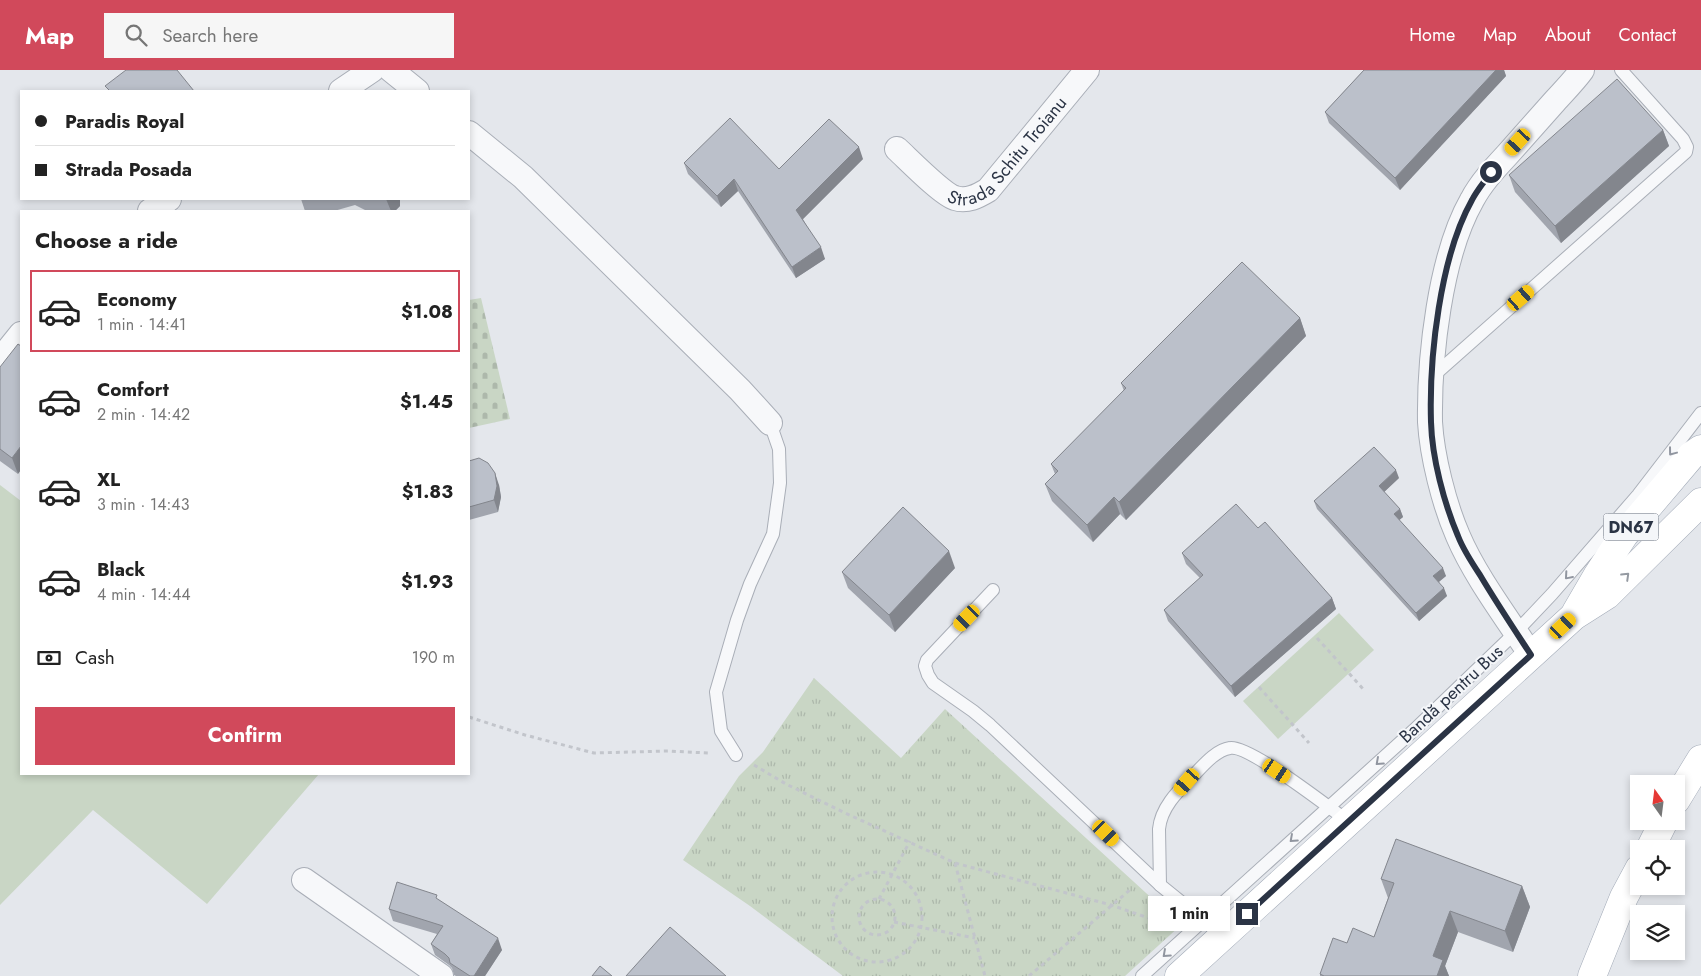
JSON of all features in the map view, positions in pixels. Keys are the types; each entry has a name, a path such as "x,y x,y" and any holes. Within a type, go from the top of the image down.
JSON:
{"main road":[{"name":"DN67","path":"1574,616 1596,576 1624,535 1691,456 1701,449"},
{"name":"DN67","path":"1180,976 1214,928 1339,814 1531,655 1574,616 1607,595 1701,502"},
{"path":"1685,785 1701,759"},
{"path":"1592,976 1630,886"}],"street":[{"path":"342,90 372,70"},
{"path":"391,70 417,90"},
{"name":"Strada Schitu Troianu","path":"897,149 940,188 954,198 974,198 988,190 1087,70"},
{"path":"1531,655 1486,586 1458,536 1444,495 1434,452 1430,423 1434,342 1449,260 1458,231 1472,200 1491,172 1582,70"},
{"path":"470,134 530,183 740,390 770,423"},
{"path":"152,210 167,200"},
{"path":"0,360 20,335"},
{"path":"304,880 442,976"}],"lane":[{"path":"1432,377 1686,152 1687,147 1682,139 1621,70"},
{"name":"Bandă pentru Bus","path":"1339,814 1414,730 1516,632 1552,594 1638,495 1701,413"},
{"path":"736,755 721,731 716,692 737,620 750,584 773,534 780,483 779,449 770,423"},
{"path":"994,590 927,660 925,666 928,675 932,683 990,725 1160,885 1214,928 1142,976"},
{"path":"1160,885 1159,829 1163,813 1168,804 1187,782 1223,750 1228,748 1240,749 1277,771 1339,814"}],"path":[{"path":"1316,638 1365,690"},
{"path":"1259,687 1309,743"},
{"path":"470,717 525,735 594,753 668,751 736,755 786,784 845,814 910,841 955,863 1111,905 1167,924"},
{"path":"879,899 910,841"},
{"path":"955,863 985,976"},
{"path":"875,872 891,874 903,880 913,889 919,900 922,926 916,941 906,952 892,960 877,962 862,960 848,952 838,940 833,926 832,910 842,890 847,884 860,876 875,872"},
{"path":"1029,976 1149,874"},
{"path":"872,899 879,899 890,904 893,910 894,922 892,927 882,934 871,934 862,927 858,917 862,906 872,899"},
{"path":"894,922 922,926 975,938"}],"green space":[{"path":"481,298 510,419 470,428 470,300"},
{"path":"0,485 20,500 20,775 318,775 207,904 93,810 0,905"},
{"path":"1339,613 1374,650 1278,739 1243,701"},
{"path":"814,678 901,758 945,709 1181,925 1125,976 843,976 750,906 683,860 739,776 763,752"}],"building":[{"path":"126,70 177,70 193,90 109,90 105,86"},
{"path":"1364,70 1496,70 1395,178 1325,112"},
{"path":"1617,79 1663,130 1555,226 1509,175"},
{"path":"730,118 779,169 829,119 859,147 796,210 821,247 792,267 734,179 717,196 684,163"},
{"path":"1242,262 1300,318 1119,502 1114,497 1087,525 1045,484 1058,471 1051,464 1126,388 1121,383"},
{"path":"18,344 20,345 20,447 12,458 0,449 0,367"},
{"path":"1374,447 1396,470 1379,486 1400,509 1394,514 1443,568 1433,576 1444,588 1416,613 1314,501"},
{"path":"479,458 488,463 495,473 497,486 494,500 470,507 470,461"},
{"path":"1236,504 1258,528 1265,522 1332,598 1231,686 1164,610 1203,575 1182,553"},
{"path":"903,507 949,551 889,615 842,572"},
{"path":"1396,839 1522,886 1505,931 1450,911 1433,956 1443,960 1437,976 1324,976 1320,974 1333,938 1347,943 1353,928 1374,937 1394,883 1381,879"},
{"path":"397,882 437,895 436,898 498,938 474,976 470,976 450,963 449,958 445,954 431,944 443,926 389,909"},
{"path":"670,927 726,976 626,976"},
{"path":"600,966 612,976 592,976"}],"route":[{"path":"1247,914 1531,655 1491,594 1458,536 1444,495 1434,452 1430,423 1434,342 1449,260 1458,231 1472,200 1491,172"}]}
